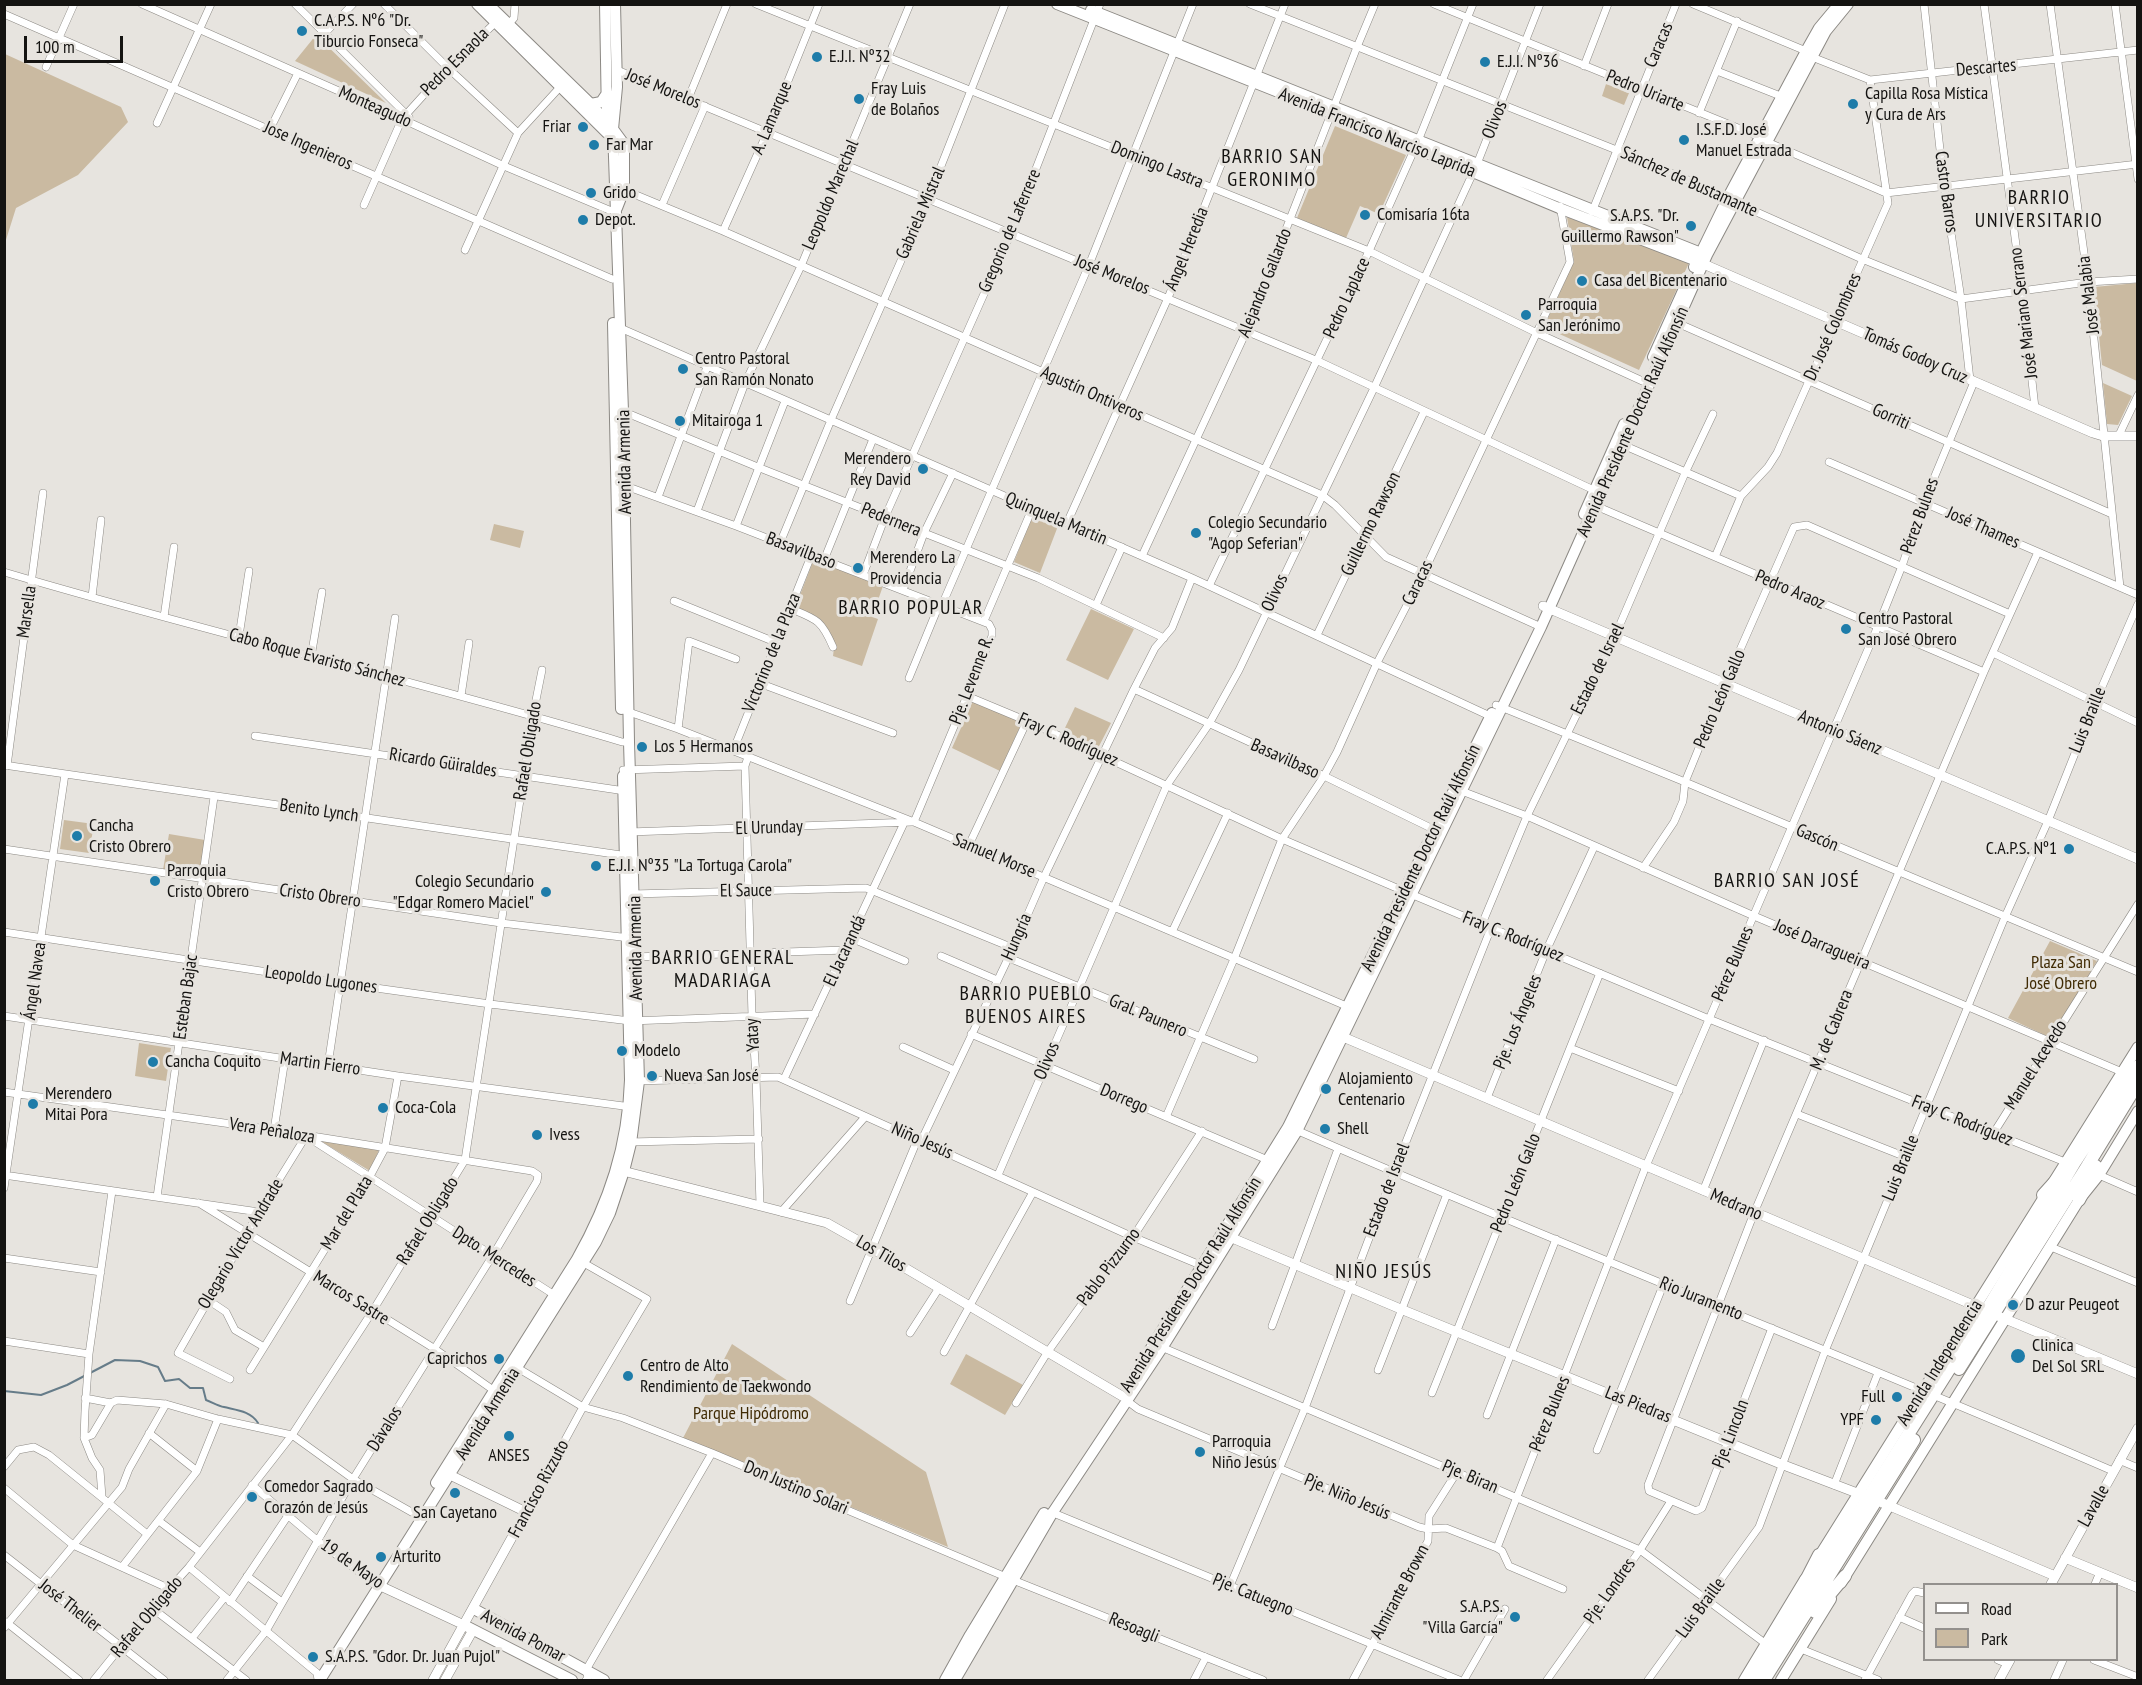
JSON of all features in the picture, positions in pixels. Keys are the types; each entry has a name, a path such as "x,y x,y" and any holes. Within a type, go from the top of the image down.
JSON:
{"highway":[{"name":"Avenida Independencia","path":"1990,1312 2097,1129 2138,1066"},
{"name":"Avenida Independencia","path":"1753,1680 1873,1500 1932,1394 1990,1312 2113,1126 2138,1083"},
{"path":"2079,1200 2113,1126"},
{"path":"2043,1195 2097,1129"},
{"path":"1772,1649 1819,1556"},
{"path":"1772,1649 1845,1576"},
{"name":"Avenida Independencia","path":"1764,1680 1772,1649"}],"main road":[{"path":"477,4 502,24 624,144 624,190 612,211"},
{"path":"488,4 502,24"},
{"path":"605,4 609,128"},
{"path":"609,128 617,70 615,4"},
{"name":"Avenida Francisco Narciso Laprida","path":"1057,4 1097,12"},
{"name":"Avenida Francisco Narciso Laprida","path":"1076,4 1176,48 1702,258"},
{"name":"Avenida Presidente Doctor Raúl Alfonsín","path":"945,1680 1049,1511 1158,1346 1205,1267 1293,1129 1500,707 1702,258 1809,54 1819,28 1839,4"},
{"name":"Avenida Presidente Doctor Raúl Alfonsín","path":"1764,139 1782,97 1809,54 1848,4"},
{"path":"563,84 591,104 609,128"},
{"path":"591,104 601,102 608,93"},
{"name":"Avenida Armenia","path":"317,1678 580,1261 596,1242 610,1213 627,1142 633,1107 634,1020 619,411 609,128"},
{"name":"Avenida Armenia","path":"612,211 612,279 616,327"},
{"name":"Avenida Presidente Doctor Raúl Alfonsín","path":"1546,608 1596,506 1598,492 1623,445 1646,382"},
{"name":"Avenida Presidente Doctor Raúl Alfonsín","path":"1409,894 1435,830 1459,790"},
{"name":"Avenida Independencia","path":"1819,1556 1873,1500 1954,1403 1990,1312 2043,1195 2138,1047"},
{"name":"Avenida Independencia","path":"1990,1312 2051,1247 2138,1111"},
{"name":"Avenida Independencia","path":"1781,1680 1845,1576 1873,1500 1932,1394"},
{"name":"Avenida Presidente Doctor Raúl Alfonsín","path":"955,1680 1009,1578"},
{"name":"Avenida Pomar","path":"474,1609 588,1677 604,1680"},
{"name":"Avenida Pomar","path":"468,1627 572,1680"},
{"name":"Avenida Independencia","path":"1744,1680 1772,1649"}],"street":[{"path":"46,67 74,4"},
{"path":"157,123 211,4"},
{"path":"295,4 326,33 404,116"},
{"path":"326,33 353,4"},
{"path":"384,4 518,133"},
{"name":"Pedro Esnaola","path":"364,205 404,116 448,68 502,24 514,18 515,4"},
{"path":"688,99 727,4"},
{"name":"Domingo Lastra","path":"756,4 1369,251 1537,333 1646,382"},
{"name":"A. Lamarque","path":"723,231 767,133 819,4"},
{"name":"Leopoldo Marechal","path":"697,511 745,383 801,266 910,4"},
{"name":"Gabriela Mistral","path":"831,420 928,199 1005,4"},
{"path":"909,678 1089,265 1193,4"},
{"name":"Sánchez de Bustamante","path":"1250,4 1616,150 1862,259 1961,299 2088,282 2138,279"},
{"name":"Ángel Heredia","path":"1067,523 1168,298 1285,4"},
{"name":"Alejandro Gallardo","path":"1142,556 1246,332 1375,4"},
{"name":"Pedro Uriarte","path":"1434,4 1764,139 1886,193"},
{"name":"Pedro Laplace","path":"1209,586 1369,251 1443,82 1473,4"},
{"name":"Olivos","path":"998,1175 1167,785 1209,724 1239,670 1425,279 1475,168 1540,4"},
{"path":"1584,66 1608,4"},
{"name":"Caracas","path":"1591,215 1676,4"},
{"name":"Descartes","path":"1693,4 1870,80 2056,61 2138,50"},
{"name":"Castro Barros","path":"1924,4 1944,186 1972,381"},
{"name":"José Mariano Serrano","path":"1984,4 2035,408"},
{"name":"José Malabia","path":"2050,4 2088,282 2120,587"},
{"path":"2115,4 2138,179"},
{"name":"Monteagudo","path":"142,5 404,116 419,126 504,166 612,211"},
{"name":"Gregorio de Laferrere","path":"863,575 885,518 1011,233 1097,12"},
{"name":"Jose Ingenieros","path":"4,14 612,279"},
{"path":"1699,113 1737,21"},
{"name":"José Morelos","path":"617,70 1318,361 1598,492"},
{"path":"1717,71 1782,97"},
{"path":"270,129 298,73"},
{"name":"Dr. José Colombres","path":"1715,557 1741,496 1768,467 1777,453 1888,203 1870,80"},
{"path":"465,250 518,133 563,84"},
{"path":"662,205 705,106"},
{"path":"1886,193 2137,164"},
{"name":"Agustín Ontiveros","path":"624,190 723,231 1322,495 1386,557 1538,626"},
{"name":"Caracas","path":"1234,959 1282,839 1324,776 1342,743 1377,663 1570,262 1561,203"},
{"name":"Tomás Godoy Cruz","path":"1702,258 1972,381 2103,436 2138,436"},
{"name":"Gorriti","path":"1674,321 2112,514"},
{"name":"Quinquela Martin","path":"616,327 1192,578 1494,717"},
{"path":"658,497 707,368"},
{"name":"Pérez Bulnes","path":"1497,1548 1611,1262 1646,1166 1878,626 1972,381"},
{"path":"2119,435 2138,395"},
{"path":"736,526 785,401"},
{"name":"Pedernera","path":"619,411 1007,565 1164,638"},
{"name":"Guillermo Rawson","path":"1317,635 1424,412"},
{"name":"Estado de Israel","path":"1482,924 1527,816 1615,636 1713,414"},
{"path":"780,543 831,420"},
{"path":"824,560 873,439"},
{"path":"1623,445 1741,496"},
{"name":"José Thames","path":"1829,462 2138,595"},
{"path":"903,590 924,533 953,473"},
{"name":"Basavilbaso","path":"621,485 697,511 984,621"},
{"name":"Marsella","path":"6,766 43,493"},
{"name":"Pedro Araoz","path":"1596,506 1984,672"},
{"name":"Pje. Levenne R.","path":"914,822 992,636 989,624 984,621 1032,509"},
{"path":"92,597 101,520"},
{"name":"Pedro León Gallo","path":"1643,868 1674,822 1683,801 1685,782 1794,527 1807,525 1902,566"},
{"path":"1096,605 1122,547"},
{"path":"164,617 174,548"},
{"name":"M. de Cabrera","path":"1671,1501 1649,1491 1648,1485 1755,1213 1860,961 2038,552"},
{"name":"Victorino de la Plaza","path":"733,751 811,556"},
{"path":"1902,566 2010,614"},
{"path":"239,636 249,571"},
{"name":"Cabo Roque Evaristo Sánchez","path":"4,572 626,742"},
{"name":"Hungría","path":"850,1301 916,1143 924,1135 1134,689 1155,648 1172,628 1192,578"},
{"path":"311,657 322,592"},
{"path":"674,601 775,642"},
{"name":"Luis Braille","path":"1648,1680 1759,1527 1781,1464 1863,1258 2138,604"},
{"path":"789,608 816,619 823,627 833,647"},
{"name":"Antonio Sáenz","path":"1546,608 2138,859"},
{"path":"328,1065 395,618"},
{"path":"678,729 689,641 736,659"},
{"path":"461,696 468,643"},
{"path":"1993,653 2138,723"},
{"name":"Rafael Obligado","path":"94,1680 152,1608 189,1567 292,1435 372,1312 465,1160 525,775 532,715 542,670"},
{"path":"759,683 893,733"},
{"name":"Basavilbaso","path":"1134,689 1324,776 1435,830"},
{"name":"Fray C. Rodríguez","path":"967,696 1409,894 1709,1019 2065,1162"},
{"name":"Gascón","path":"1500,707 2138,972"},
{"name":"Samuel Morse","path":"625,711 678,729 969,844 1352,1008"},
{"path":"969,844 1027,721"},
{"name":"Ricardo Güiraldes","path":"255,736 627,791"},
{"name":"Yatay","path":"748,757 745,766 760,1205"},
{"name":"Benito Lynch","path":"6,766 629,856"},
{"path":"627,769 745,766"},
{"name":"Ángel Navea","path":"4,1188 65,774"},
{"name":"José Darragueira","path":"1459,790 1527,816 1754,916 2122,1072"},
{"name":"Esteban Bajac","path":"157,1197 214,797"},
{"path":"1172,932 1228,813"},
{"name":"El Urunday","path":"628,832 914,822"},
{"name":"El Jacarandá","path":"784,1079 846,950 870,889 904,823"},
{"name":"Pje. Los Ángeles","path":"1487,1098 1546,951 1594,847"},
{"name":"Cristo Obrero","path":"4,849 501,923 632,937"},
{"path":"870,889 1013,948"},
{"name":"El Sauce","path":"630,894 870,889"},
{"name":"Manuel Acevedo","path":"1993,1134 2138,904"},
{"name":"Estado de Israel","path":"1230,1586 1305,1408 1431,1075 1491,928"},
{"name":"Leopoldo Lugones","path":"4,932 490,1004 634,1020 816,1014"},
{"path":"851,938 905,962"},
{"path":"632,957 846,950"},
{"path":"941,956 998,980"},
{"name":"Gral. Paunero","path":"1009,957 1254,1059"},
{"path":"1166,1117 1234,959"},
{"name":"Pedro León Gallo","path":"1432,1393 1600,973"},
{"name":"Martin Fierro","path":"4,1016 398,1076 633,1107"},
{"name":"Dorrego","path":"971,1035 1273,1162"},
{"name":"Medrano","path":"1339,1036 2138,1374"},
{"path":"1703,1191 1764,1040"},
{"path":"903,1047 954,1070"},
{"path":"1570,1048 1678,1091"},
{"path":"274,1130 285,1059"},
{"name":"Mar del Plata","path":"250,1370 369,1178 384,1148 398,1076"},
{"name":"Niño Jesús","path":"634,1080 778,1077 1133,1237 1205,1267"},
{"name":"Vera Peñaloza","path":"4,1092 274,1130 532,1171 538,1175"},
{"path":"1797,1114 1906,1157"},
{"path":"781,1212 865,1117"},
{"name":"Rio Juramento","path":"1293,1129 1501,1218 1719,1305 2113,1471"},
{"name":"Pablo Pizzurno","path":"1016,1403 1047,1353 1126,1242 1133,1237 1202,1131"},
{"name":"Dpto. Mercedes","path":"306,1136 558,1297"},
{"name":"Olegario Victor Andrade","path":"230,1378 178,1353 259,1212 306,1136"},
{"path":"627,1142 759,1139"},
{"path":"1272,1326 1338,1149"},
{"name":"Los Tilos","path":"621,1170 827,1223 873,1248 1124,1398"},
{"name":"Marcos Sastre","path":"5,1175 259,1212"},
{"name":"Dávalos","path":"227,1680 266,1630 354,1479 493,1255 537,1181 538,1175"},
{"path":"2099,1175 2138,1192"},
{"path":"102,1497 100,1470 84,1438 85,1398 112,1191"},
{"path":"944,1352 1033,1192"},
{"path":"1378,1370 1447,1194"},
{"name":"Marcos Sastre","path":"199,1203 435,1349 498,1392"},
{"name":"Las Piedras","path":"1226,1235 1402,1310 1873,1500 2053,1580"},
{"path":"1487,1415 1556,1239"},
{"path":"2051,1247 2138,1283"},
{"path":"4,1258 101,1272"},
{"name":"Francisco Rizzuto","path":"445,1680 474,1609 583,1407 646,1299 580,1261"},
{"path":"1597,1450 1664,1283"},
{"path":"910,1333 939,1288"},
{"path":"208,1300 226,1312 235,1330 264,1347"},
{"name":"Pje. Lincoln","path":"1671,1501 1696,1511 1702,1508 1772,1328"},
{"path":"4,1341 89,1354"},
{"name":"Pje. Biran","path":"1158,1346 1640,1550 1772,1649"},
{"name":"Don Justino Solari","path":"514,1366 583,1407 623,1418 712,1453 1009,1578"},
{"path":"1834,1485 1878,1373"},
{"path":"85,1398 111,1403"},
{"name":"Pje. Niño Jesús","path":"1124,1398 1138,1409 1419,1527 1446,1528 1497,1548 1502,1551 1509,1566 1563,1589"},
{"path":"84,1438 92,1435 111,1403 117,1400 166,1404 218,1419 292,1435 354,1479 419,1517"},
{"path":"79,1680 6,1625 122,1487 129,1469 166,1404"},
{"path":"122,1567 197,1471 218,1419"},
{"name":"Lavalle","path":"2053,1580 2138,1428"},
{"path":"149,1432 197,1471"},
{"path":"4,1467 18,1450 30,1447 49,1455 147,1534"},
{"path":"588,1677 712,1453"},
{"path":"2119,1460 2138,1468"},
{"name":"Almirante Brown","path":"1353,1680 1428,1541 1429,1516 1457,1472"},
{"path":"445,1475 526,1512"},
{"name":"19 de Mayo","path":"252,1485 289,1514 318,1541 377,1584 468,1627"},
{"path":"4,1488 73,1545 170,1589"},
{"name":"Pje. Londres","path":"1546,1680 1640,1550 1671,1501"},
{"name":"Pje. Catuegno","path":"1049,1511 1462,1680"},
{"path":"192,1638 247,1575 289,1514"},
{"path":"159,1521 200,1552"},
{"name":"José Thelier","path":"4,1555 164,1680"},
{"path":"2065,1557 2138,1588"},
{"path":"189,1567 266,1630 317,1678"},
{"path":"2095,1583 2100,1572"},
{"path":"247,1575 282,1602"},
{"name":"Resoagli","path":"1009,1578 1263,1680"},
{"path":"1867,1678 1899,1617 1916,1591 1923,1593"},
{"path":"152,1608 246,1680"},
{"path":"1462,1680 1505,1609"},
{"path":"1899,1617 1923,1628"},
{"name":"Francisco Rizzuto","path":"434,1680 468,1627"},
{"path":"1801,1649 1867,1678 1878,1680"},
{"path":"1194,1680 1206,1657"},
{"path":"2054,1680 2062,1661"},
{"path":"2099,1661 2138,1677"},
{"path":"1999,1680 2009,1662"}],"green space":[{"path":"316,35 386,103 295,61"},
{"path":"5,54 121,107 128,122 78,175 16,208 5,243"},
{"path":"1606,84 1629,93 1624,105 1602,96"},
{"path":"1335,126 1406,155 1379,214 1360,206 1346,238 1297,218"},
{"path":"1567,217 1689,263 1639,370 1544,327 1574,261"},
{"path":"2137,283 2137,381 2102,365 2094,287"},
{"path":"2103,383 2132,396 2118,425 2107,424"},
{"path":"1032,516 1058,526 1040,573 1014,562"},
{"path":"494,524 524,531 520,548 490,540"},
{"path":"814,559 883,586 872,617 878,619 862,666 833,656 832,640 825,625 815,616 795,608"},
{"path":"1091,609 1134,629 1108,680 1066,660"},
{"path":"973,701 1022,723 1000,771 952,748"},
{"path":"1075,707 1111,723 1098,748 1063,732"},
{"name":"Cancha Cristo Obrero","path":"64,820 94,824 89,853 60,849"},
{"path":"169,834 205,840 200,875 163,870"},
{"name":"Plaza San José Obrero","path":"2050,941 2097,961 2051,1038 2008,1018"},
{"name":"Cancha Coquito","path":"139,1043 171,1048 166,1081 135,1076"},
{"path":"319,1140 379,1150 370,1171"},
{"name":"Parque Hipódromo","path":"732,1344 926,1472 948,1547 683,1438"},
{"path":"966,1354 1023,1385 1005,1415 950,1384"}],"waterway":[{"path":"4,1391 41,1395 67,1385 115,1360 140,1361 158,1367 165,1381 179,1379 190,1388 203,1388 206,1400 247,1413 258,1423"}],"place":[{"name":"C.A.P.S. Nº6 \"Dr. Tiburcio Fonseca\"","path":"302,31"},
{"name":"E.J.I. Nº32","path":"817,57"},
{"name":"E.J.I. Nº36","path":"1485,62"},
{"name":"Fray Luis de Bolaños","path":"859,99"},
{"name":"Capilla Rosa Mística y Cura de Ars","path":"1853,104"},
{"name":"Friar","path":"583,127"},
{"name":"I.S.F.D. José Manuel Estrada","path":"1684,140"},
{"name":"Far Mar","path":"594,145"},
{"name":"Grido","path":"591,193"},
{"name":"Comisaría 16ta","path":"1365,215"},
{"name":"Depot.","path":"583,220"},
{"name":"S.A.P.S. \"Dr. Guillermo Rawson\"","path":"1691,226"},
{"name":"Casa del Bicentenario","path":"1582,281"},
{"name":"Parroquia San Jerónimo","path":"1526,315"},
{"name":"Centro Pastoral San Ramón Nonato","path":"683,369"},
{"name":"Mitairoga 1","path":"680,421"},
{"name":"Merendero Rey David","path":"923,469"},
{"name":"Colegio Secundario \"Agop Seferian\"","path":"1196,533"},
{"name":"Merendero La Providencia","path":"858,568"},
{"name":"Centro Pastoral San José Obrero","path":"1846,629"},
{"name":"Los 5 Hermanos","path":"642,747"},
{"name":"Cancha Cristo Obrero","path":"77,836"},
{"name":"C.A.P.S. Nº1","path":"2069,849"},
{"name":"E.J.I. Nº35 \"La Tortuga Carola\"","path":"596,866"},
{"name":"Parroquia Cristo Obrero","path":"155,881"},
{"name":"Colegio Secundario \"Edgar Romero Maciel\"","path":"546,892"},
{"name":"Modelo","path":"622,1051"},
{"name":"Cancha Coquito","path":"153,1062"},
{"name":"Nueva San José","path":"652,1076"},
{"name":"Alojamiento Centenario","path":"1326,1089"},
{"name":"Merendero Mitai Pora","path":"33,1104"},
{"name":"Coca-Cola","path":"383,1108"},
{"name":"Shell","path":"1325,1129"},
{"name":"Ivess","path":"537,1135"},
{"name":"D azur Peugeot","path":"2013,1305"},
{"name":"Clinica Del Sol SRL","path":"2018,1356"},
{"name":"Caprichos","path":"499,1359"},
{"name":"Centro de Alto Rendimiento de Taekwondo","path":"628,1376"},
{"name":"Full","path":"1897,1397"},
{"name":"YPF","path":"1876,1420"},
{"name":"ANSES","path":"509,1436"},
{"name":"Parroquia Niño Jesús","path":"1200,1452"},
{"name":"San Cayetano","path":"455,1493"},
{"name":"Comedor Sagrado Corazón de Jesús","path":"252,1497"},
{"name":"Arturito","path":"381,1557"},
{"name":"S.A.P.S. \"Villa García\"","path":"1515,1617"},
{"name":"S.A.P.S. \"Gdor. Dr. Juan Pujol\"","path":"313,1657"}],"district":[{"name":"BARRIO SAN GERONIMO","path":"1272,168"},
{"name":"BARRIO UNIVERSITARIO","path":"2039,210"},
{"name":"BARRIO POPULAR","path":"911,608"},
{"name":"BARRIO SAN JOSÉ","path":"1787,881"},
{"name":"BARRIO GENERAL MADARIAGA","path":"723,970"},
{"name":"BARRIO PUEBLO BUENOS AIRES","path":"1026,1006"},
{"name":"NIÑO JESÚS","path":"1384,1272"}]}
